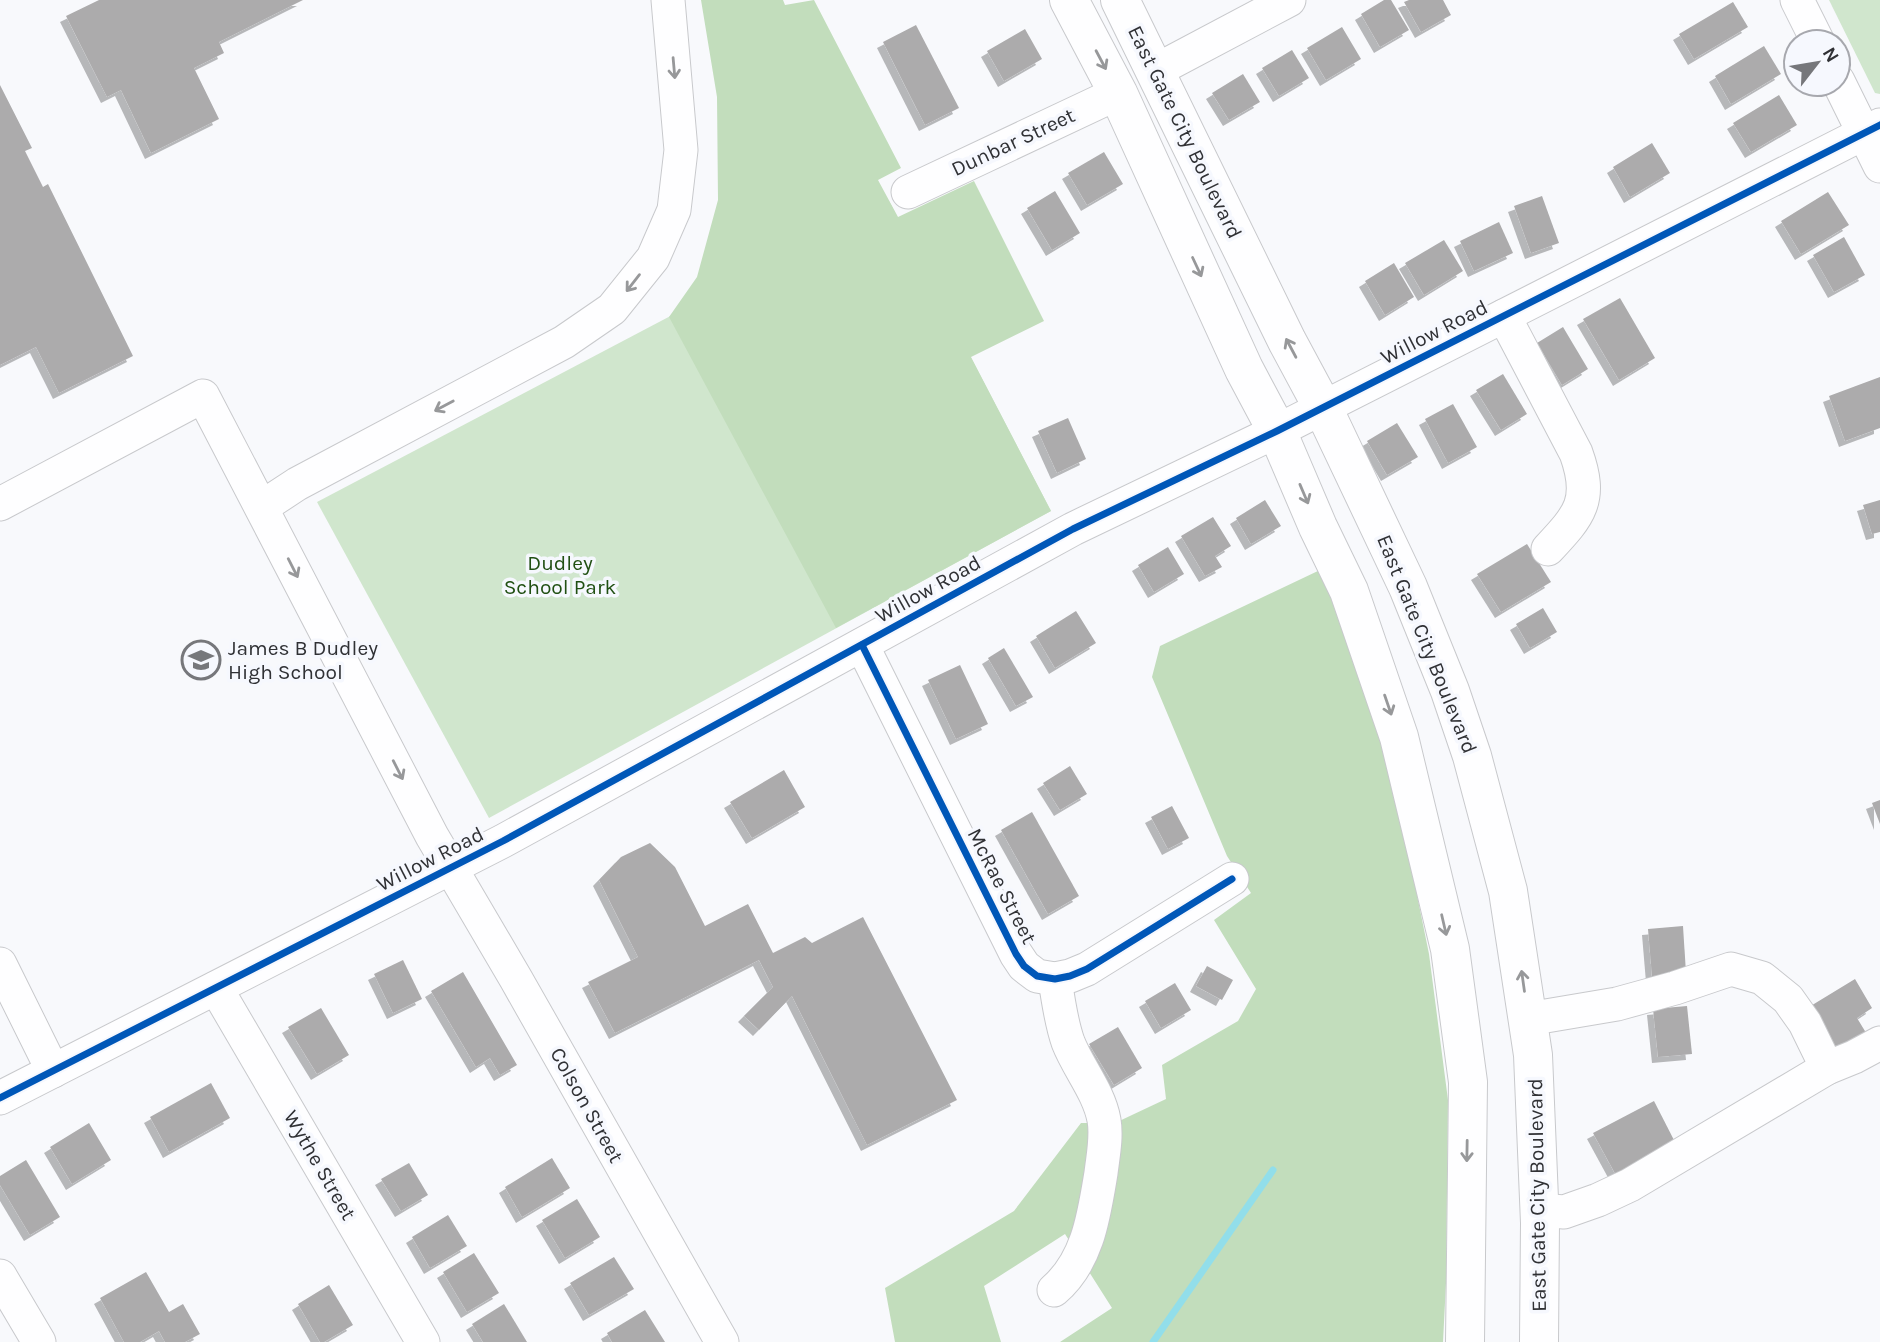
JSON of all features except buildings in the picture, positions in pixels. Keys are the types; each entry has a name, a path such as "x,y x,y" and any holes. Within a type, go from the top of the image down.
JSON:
{"main road":[{"name":"East Gate City Boulevard","path":"1069,0 1118,93 1349,591 1399,737 1450,949 1468,1082 1465,1342"},
{"name":"East Gate City Boulevard","path":"1120,0 1287,341 1323,408 1408,587 1450,691 1472,756 1508,891 1533,1055 1540,1210 1539,1342"}],"street":[{"path":"262,508 297,484 564,342 612,309 653,258 674,210 681,150 668,0"},
{"path":"1156,71 1289,0"},
{"path":"1797,0 1811,28"},
{"name":"Dunbar Street","path":"908,192 1118,93"},
{"path":"1850,98 1872,129 1880,166"},
{"name":"Willow Road","path":"0,1098 451,869 1073,529 1323,408 1872,129"},
{"path":"1504,316 1540,381 1584,475 1581,506 1548,549"},
{"name":"Colson Street","path":"0,504 203,396 451,869 722,1342"},
{"name":"McRae Street","path":"862,645 1016,954 1024,966 1037,976 1055,979"},
{"path":"1054,1290 1068,1278 1093,1221 1105,1138 1104,1118 1069,1043 1058,1004 1055,979 1087,969 1232,879"},
{"path":"0,964 53,1071"},
{"path":"1528,1019 1617,1004 1731,969 1762,978 1788,999 1805,1023 1827,1068"},
{"name":"Wythe Street","path":"216,988 423,1342"},
{"path":"1540,1210 1564,1212 1630,1185 1827,1068 1880,1043"},
{"path":"0,1276 39,1342"}],"green space":[{"path":"701,0 783,0 785,5 814,0 901,168 878,180 898,217 974,181 1044,321 971,357 1051,511 836,628 669,317 697,277 718,200 717,97"},
{"path":"1829,0 1880,0 1880,94 1875,93 1852,46 1852,28 1843,28"},
{"name":"Dudley School Park","path":"889,201 1051,511 489,818 317,502"},
{"path":"1320,570 1360,669 1394,782 1429,954 1448,1100 1443,1342 1060,1342 1112,1308 1065,1234 984,1286 1001,1342 895,1342 885,1288 1014,1211 1081,1123 1115,1123 1166,1099 1162,1065 1238,1021 1256,989 1214,920 1251,893 1227,856 1152,677 1160,646"}],"waterway":[{"path":"1153,1342 1273,1170"}],"cycle path":[{"path":"0,1098 503,841 1073,529 1277,431 1880,125"},
{"path":"862,645 1016,954 1024,966 1037,976 1055,979 1087,969 1232,879"}],"place":[{"name":"James B Dudley High School","path":"201,660"}]}
